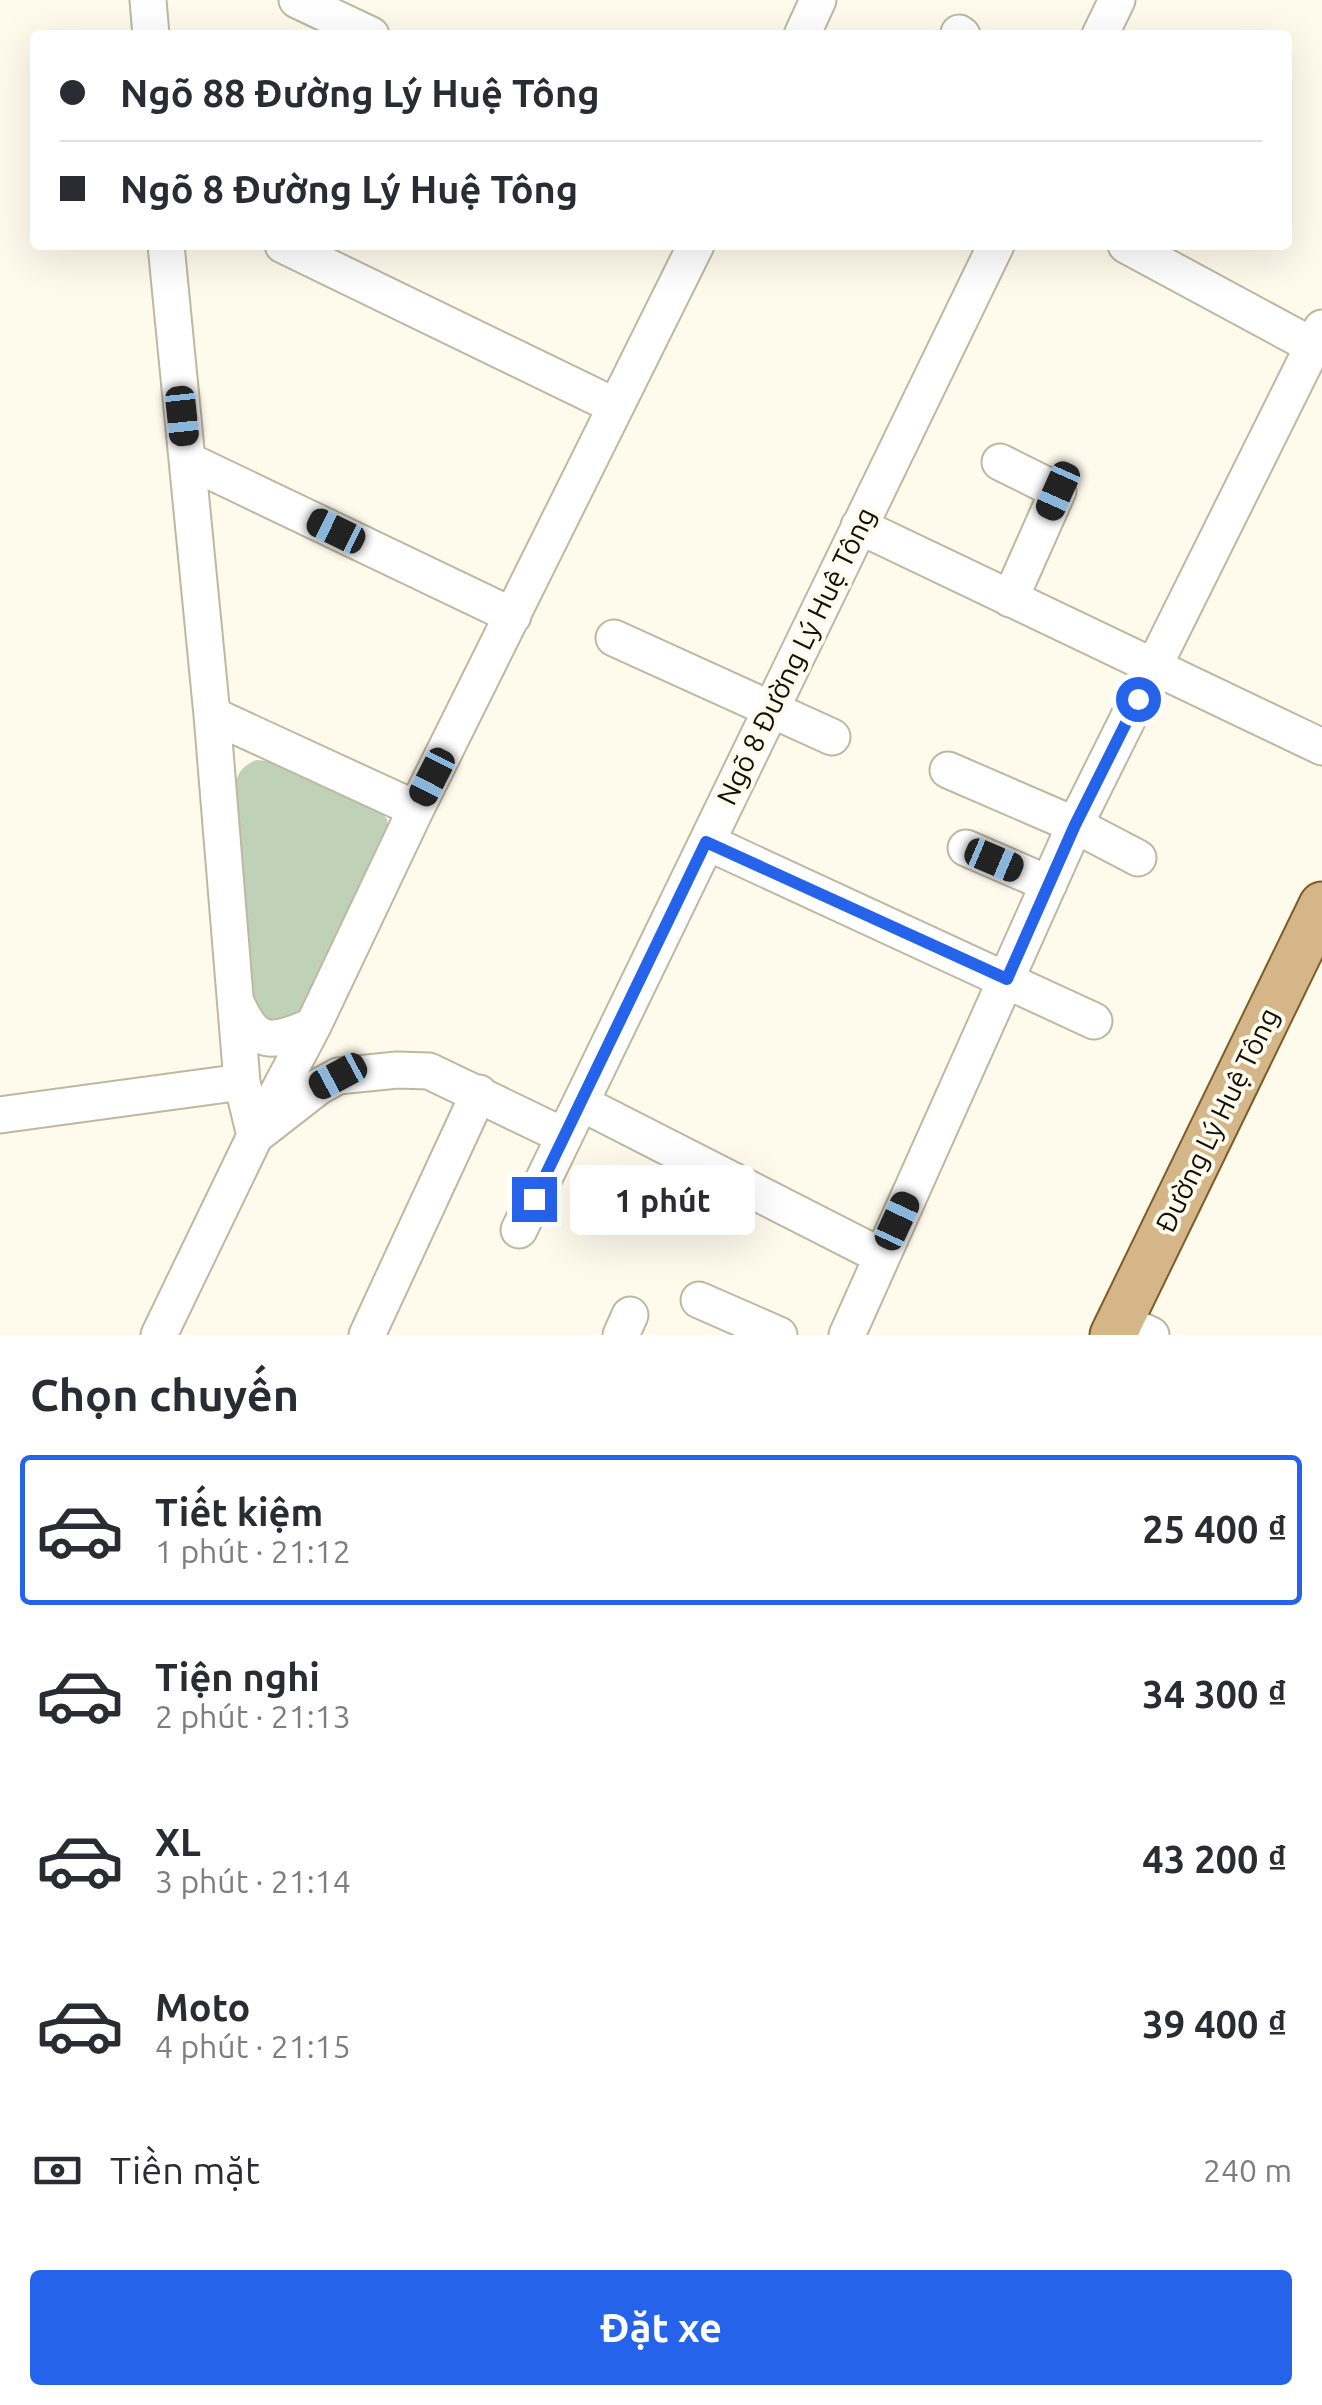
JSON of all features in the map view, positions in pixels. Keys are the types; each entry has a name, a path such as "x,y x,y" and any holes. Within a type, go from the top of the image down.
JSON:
{"main road":[{"name":"Đường Lý Huệ Tông","path":"1128,1330 1316,932"}],"street":[{"path":"148,0 150,30"},
{"path":"297,0 360,30"},
{"path":"804,30 818,0"},
{"path":"1102,30 1117,0"},
{"path":"166,250 212,715 242,1082 255,1136"},
{"path":"292,250 615,406"},
{"path":"160,1335 693,250"},
{"name":"Ngõ 8 Đường Lý Huệ Tông","path":"519,1230 994,250"},
{"path":"847,1335 1075,825 1318,337 1136,250"},
{"path":"187,460 512,616"},
{"path":"1000,462 1058,491 1010,598"},
{"path":"859,526 1322,747"},
{"path":"614,638 832,737"},
{"path":"212,715 416,809"},
{"path":"948,770 1075,825 1138,858"},
{"path":"706,842 1094,1022"},
{"path":"966,848 1049,884"},
{"path":"236,1001 244,1020 264,1037 284,1038 314,1026"},
{"path":"255,1136 338,1076 398,1070 429,1070 564,1136"},
{"path":"0,1115 242,1082"},
{"path":"367,1335 479,1093"},
{"path":"580,1103 882,1256"},
{"path":"699,1300 778,1335"}],"green space":[{"path":"256,760 281,762 378,809 387,819 389,830 297,1021 278,1031 255,1009 235,790 240,772"}],"route":[{"path":"534,1199 706,842 1007,979 1075,825 1138,699"}]}
